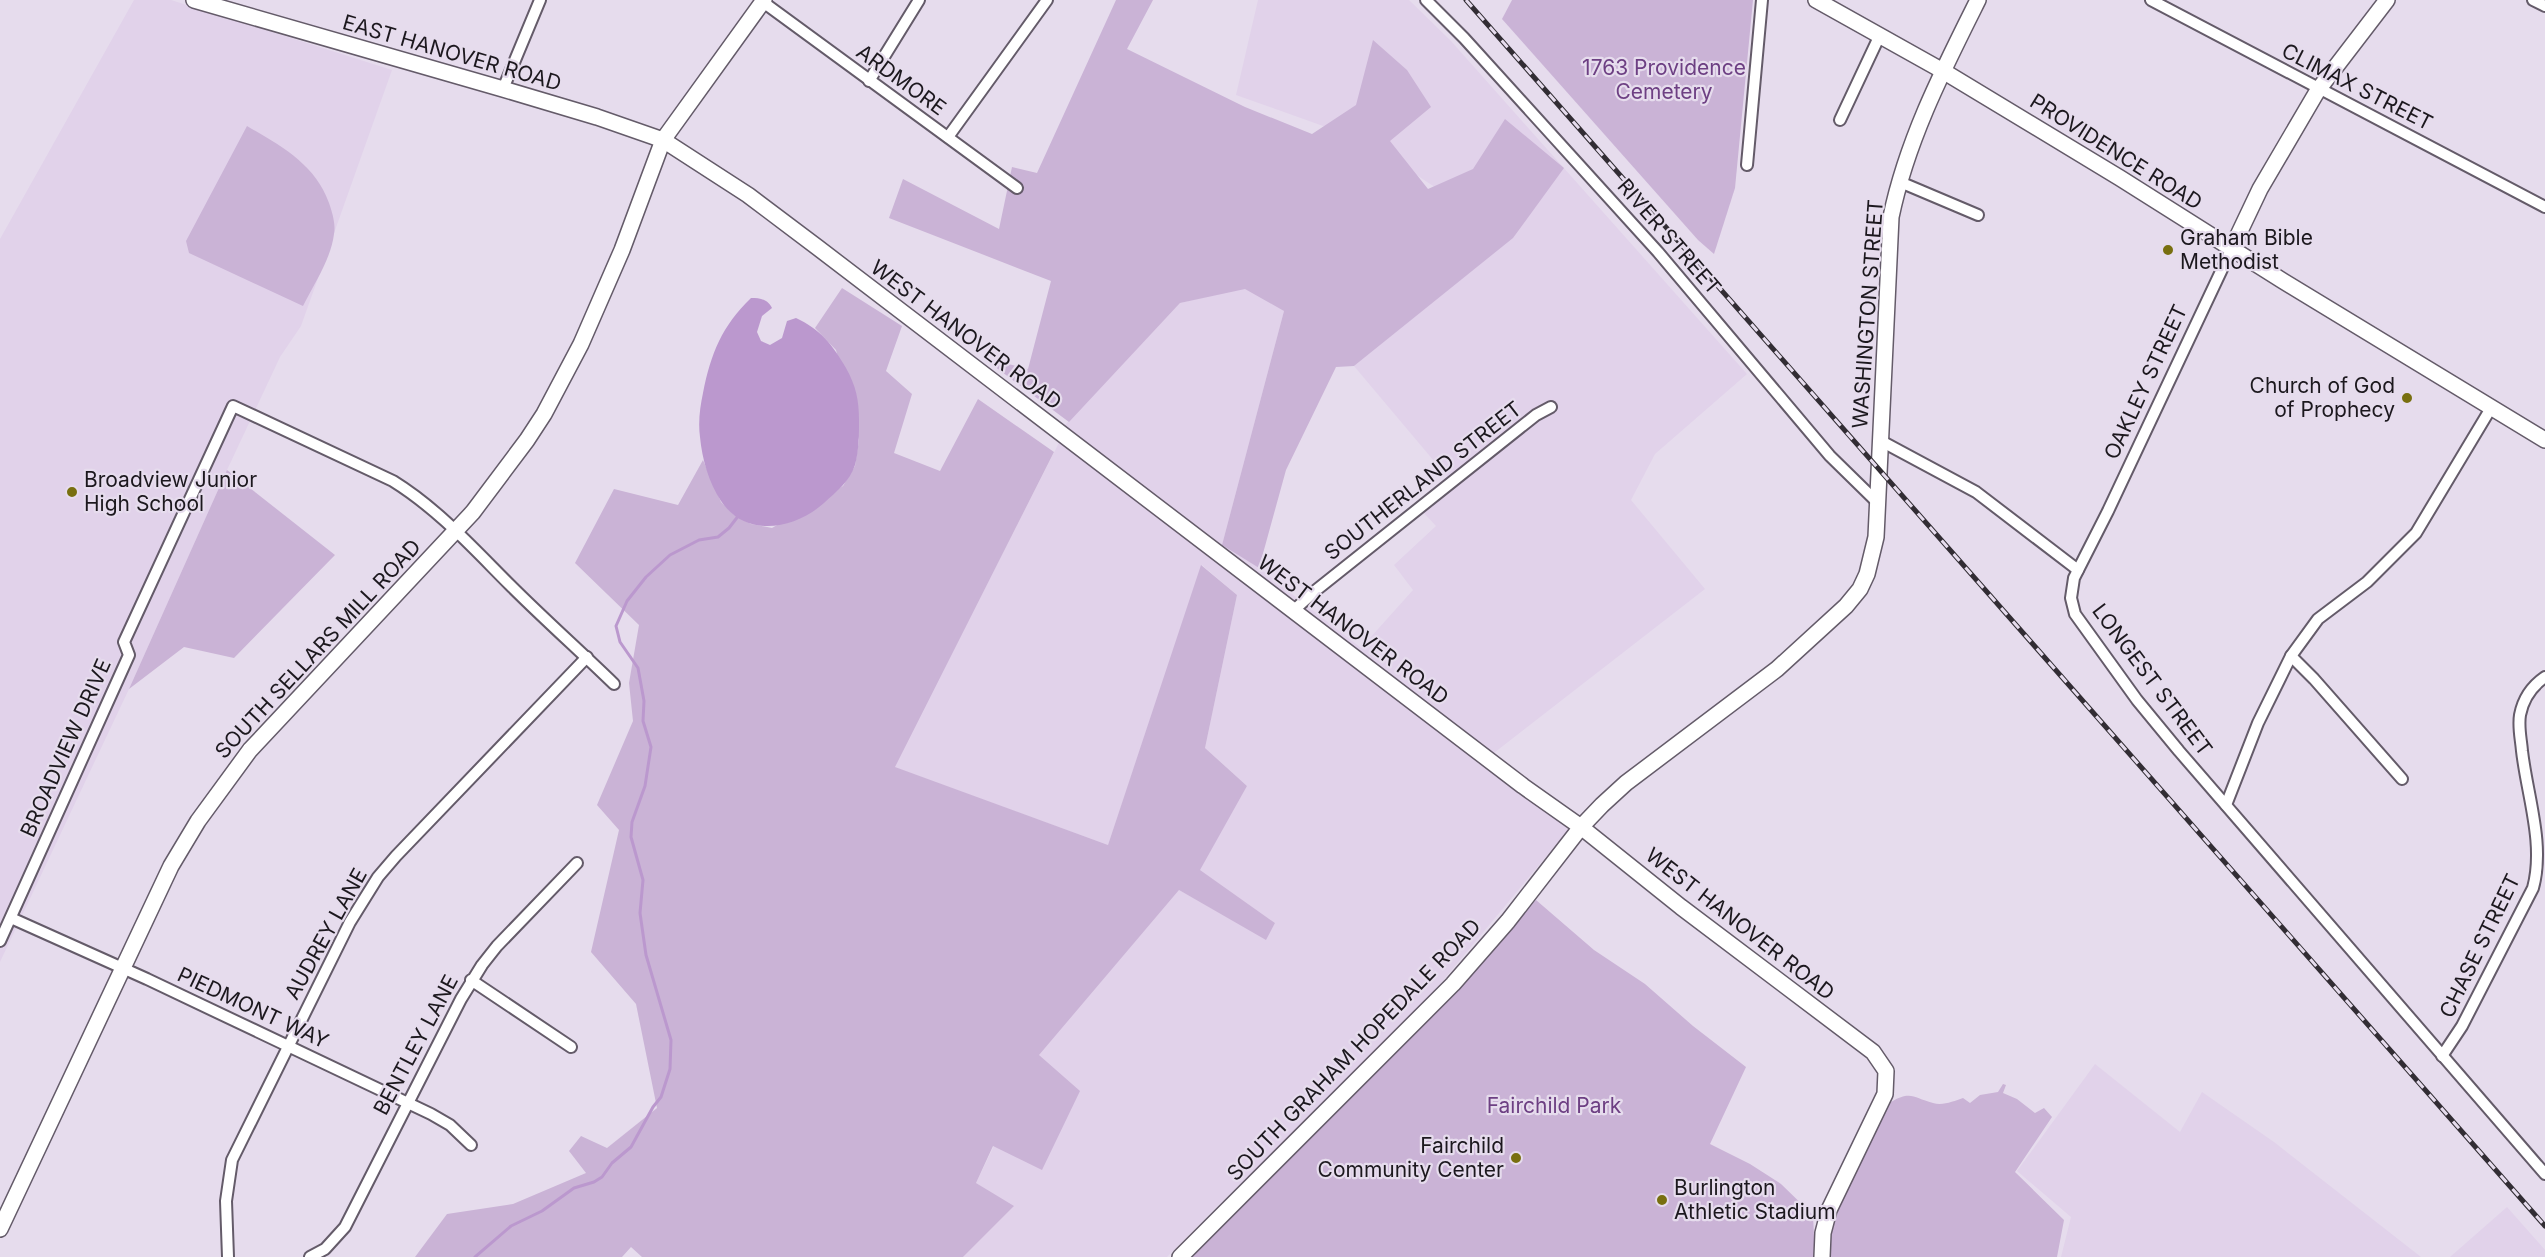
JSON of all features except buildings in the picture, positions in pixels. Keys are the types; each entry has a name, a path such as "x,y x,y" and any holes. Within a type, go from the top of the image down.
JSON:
{"street":[{"name":"EAST HANOVER ROAD","path":"194,0 597,117 663,140"},
{"path":"503,89 540,0"},
{"path":"869,81 919,0"},
{"path":"948,137 1047,0"},
{"name":"RIVER STREET","path":"1426,0 1464,38 1651,244 1830,456 1878,503"},
{"path":"1748,165 1762,0"},
{"name":"PROVIDENCE ROAD","path":"1816,0 1943,71 2545,440"},
{"name":"WASHINGTON STREET","path":"1878,503 1891,217 1900,182 1930,98 1978,0"},
{"name":"OAKLEY STREET","path":"2078,570 2260,189 2318,90 2387,0"},
{"path":"2533,0 2545,6"},
{"name":"ARDMORE","path":"763,1 1017,188"},
{"name":"SOUTH SELLARS MILL ROAD","path":"0,1229 171,866 198,821 249,750 493,488 527,441 555,393 596,311 663,140 763,1"},
{"name":"CLIMAX STREET","path":"2158,2 2318,90 2545,207"},
{"path":"1840,120 1879,37"},
{"path":"1906,52 1926,76 1930,98"},
{"name":"WEST HANOVER ROAD","path":"663,140 747,195 817,247 1581,827 1681,907 1873,1052 1884,1064 1887,1079 1883,1101 1829,1210 1823,1233 1822,1257"},
{"path":"1900,182 1978,215"},
{"name":"BROADVIEW DRIVE","path":"11,918 129,655 124,642 233,406 393,480 416,496 455,530 615,684"},
{"name":"SOUTHERLAND STREET","path":"1293,610 1536,415 1551,407"},
{"path":"2226,805 2258,723 2291,656 2318,619 2367,582 2416,533 2491,408"},
{"path":"1881,441 1976,492 2078,570"},
{"name":"SOUTH GRAHAM HOPEDALE ROAD","path":"1179,1257 1453,984 1514,914 1581,827 1626,783 1768,676 1846,606 1860,589 1872,562 1878,503"},
{"name":"LONGEST STREET","path":"2078,570 2071,598 2079,619 2137,700 2379,984 2545,1174"},
{"path":"2291,656 2402,779"},
{"name":"AUDREY LANE","path":"228,1257 226,1201 232,1160 350,922 378,877 586,657"},
{"name":"CHASE STREET","path":"2442,1056 2462,1026 2533,888 2537,873 2537,848 2519,725 2524,702 2531,690 2545,677"},
{"name":"BENTLEY LANE","path":"310,1257 325,1249 345,1227 471,980 497,946 577,863"},
{"path":"0,941 11,918"},
{"name":"PIEDMONT WAY","path":"11,918 407,1103 450,1125 471,1145"},
{"path":"471,980 571,1047"}],"shaded area":[{"path":"134,0 171,0 392,70 301,326 280,357 129,689 0,962 0,239"},
{"path":"1258,0 1409,0 1451,41 1747,374 1655,454 1631,500 1705,589 1481,763 1569,829 1410,1020 1167,1257 963,1257 1013,1207 976,1183 1038,1055 1179,890 1266,939 1275,923 1199,870 1247,786 1205,748 1237,595 1202,565 1108,845 894,767 1067,427 1065,425 1180,303 1253,286 1284,311 1222,545 1259,568 1361,648 1413,590 1394,565 1436,526 1421,510 1450,480 1354,366 1512,238 1365,141 1236,95"},
{"path":"751,298 763,300 772,308 762,316 757,332 761,341 770,345 782,338 787,321 796,318 825,338 836,352 855,387 858,406 857,454 853,471 846,481 812,512 785,524 771,526 744,521 731,513 721,501 707,470 699,431 702,398 714,353 732,319"},
{"path":"2095,1064 2180,1132 2202,1092 2274,1142 2421,1257 2061,1257 2071,1217 2017,1171"},
{"path":"2507,1207 2545,1250 2545,1257 2450,1257"}],"green space":[{"path":"1116,0 1153,0 1127,49 1245,107 1312,134 1356,105 1373,40 1407,70 1431,107 1390,141 1428,189 1473,169 1505,119 1564,168 1513,238 1354,366 1336,367 1286,470 1259,568 1222,545 1284,311 1245,289 1180,303 1069,422 982,357 1028,369 1051,281 889,218 903,179 999,229 1012,167 1037,173"},
{"name":"1763 Providence Cemetery","path":"1512,0 1753,0 1735,188 1714,254 1698,240 1502,19"},
{"path":"247,126 284,149 306,167 323,189 329,203 334,226 332,243 322,271 303,306 189,253 186,241"},
{"path":"842,288 902,326 886,371 912,394 894,453 940,471 978,399 1054,452 895,767 1108,845 1201,565 1237,595 1205,748 1247,786 1200,870 1275,923 1266,940 1179,890 1039,1055 1080,1091 1042,1170 993,1146 976,1183 1014,1206 963,1257 642,1257 631,1247 622,1257 415,1257 447,1214 513,1204 586,1173 569,1151 581,1136 607,1148 657,1108 636,1004 591,952 619,830 597,805 633,721 629,683 639,625 575,563 614,489 678,505 703,460 721,502 734,515 751,524 772,528 843,486 855,466 859,440 836,350 815,328"},
{"path":"227,470 335,555 234,658 184,647 129,689"},
{"name":"Fairchild Park","path":"1536,900 1594,950 1645,984 1693,1026 1746,1067 1710,1144 1750,1164 1781,1184 1813,1215 1815,1257 1186,1257 1475,967"},
{"path":"2003,1084 2006,1085 2003,1093 2017,1099 2035,1113 2044,1108 2052,1117 2015,1172 2064,1220 2057,1257 1829,1257 1837,1204 1891,1102 1903,1096 1912,1096 1937,1104 1963,1098 1970,1103 1980,1095 1998,1092"}],"waterway":[{"path":"475,1257 511,1226 542,1211 574,1188 602,1177 612,1163 631,1147 661,1097 670,1069 671,1040 646,955 640,913 643,880 631,837 632,822 645,786 651,747 643,721 644,701 638,668 620,642 616,626 627,601 646,577 670,555 699,540 718,537 739,515"}],"railway":[{"path":"1466,0 2545,1226"}],"place":[{"name":"Graham Bible Methodist","path":"2168,250"},
{"name":"Church of God of Prophecy","path":"2407,398"},
{"name":"Broadview Junior High School","path":"72,492"},
{"name":"Fairchild Community Center","path":"1516,1158"},
{"name":"Burlington Athletic Stadium","path":"1662,1200"}]}
